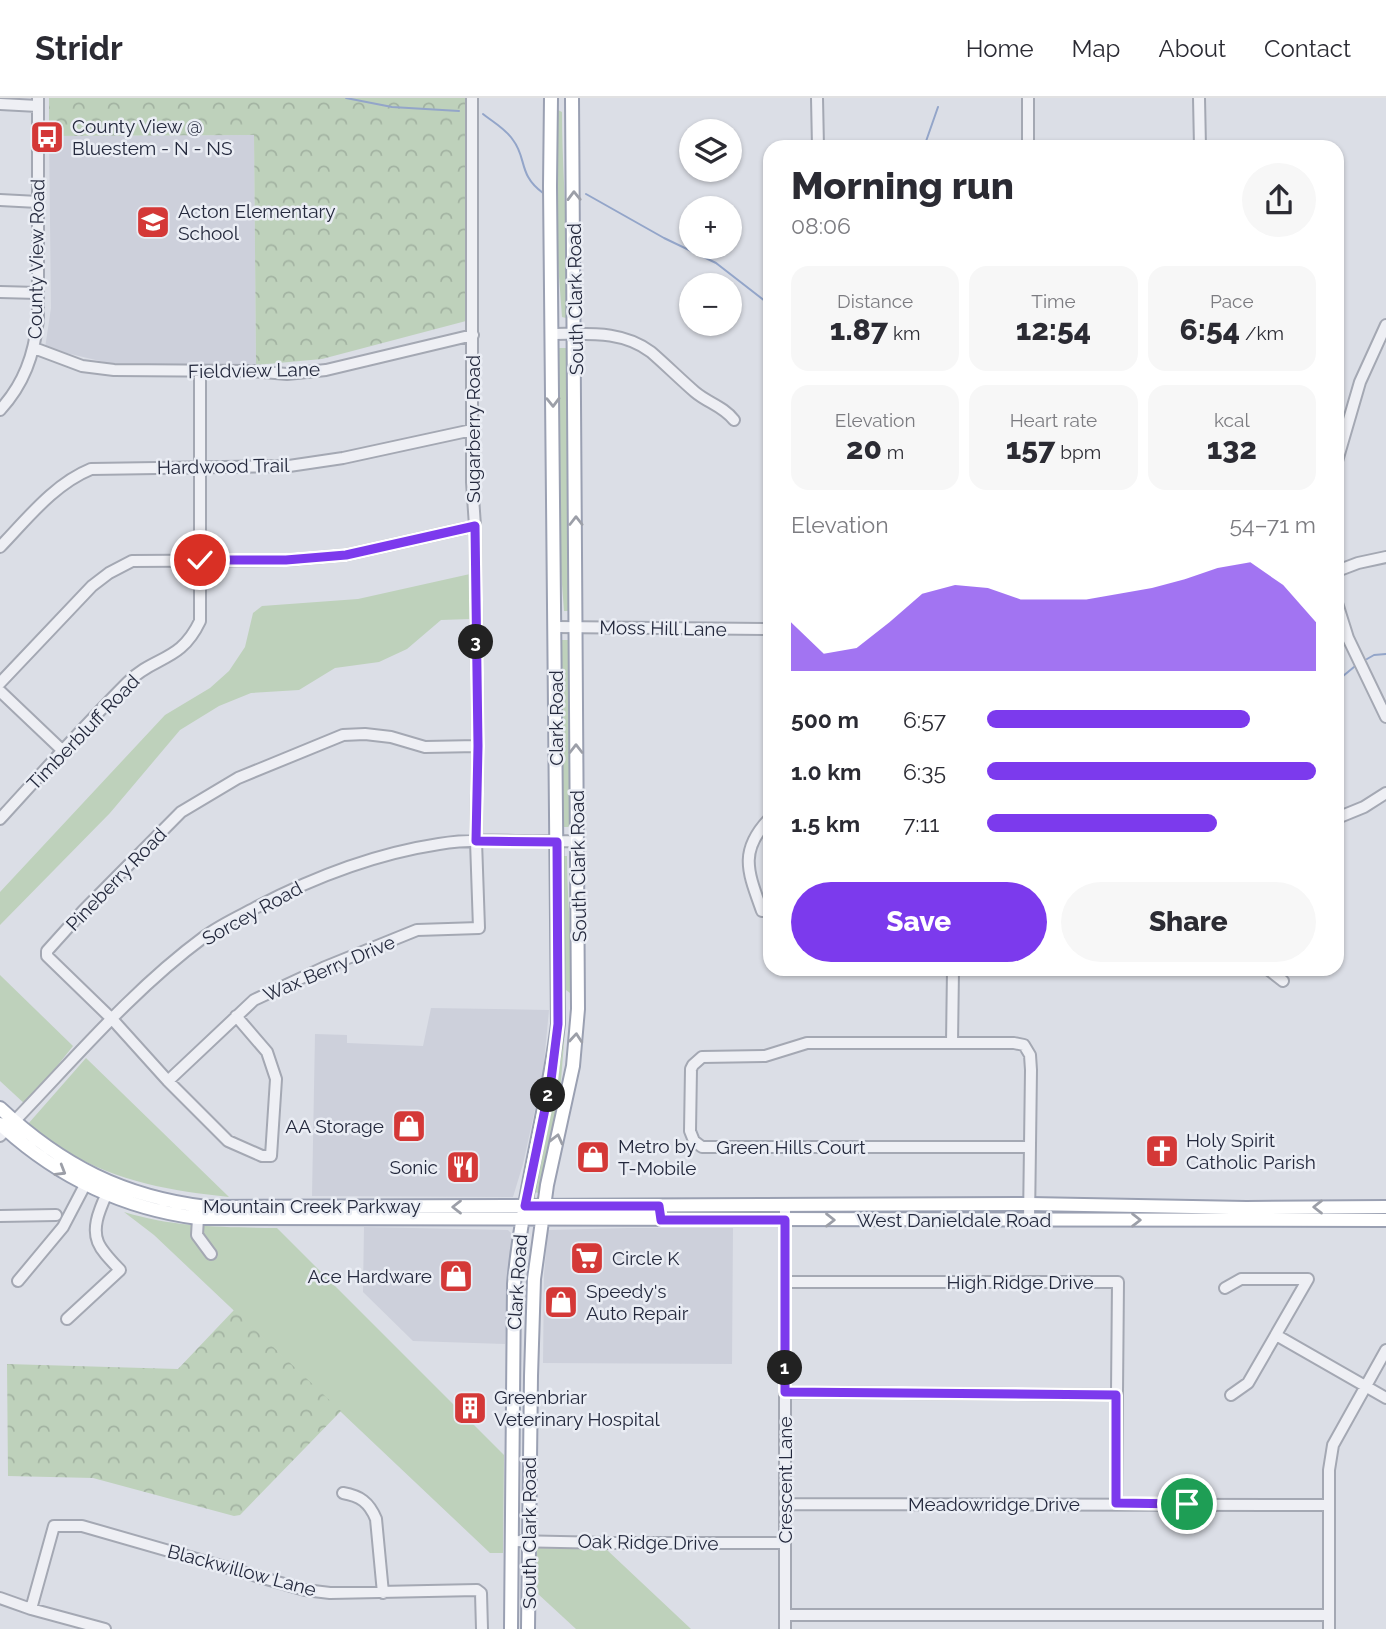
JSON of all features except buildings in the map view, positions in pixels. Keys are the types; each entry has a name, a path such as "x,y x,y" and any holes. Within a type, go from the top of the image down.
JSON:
{"main road":[{"name":"Clark Road","path":"511,1629 516,1263 551,1080 558,1008 551,98"},
{"name":"South Clark Road","path":"528,1629 534,1279 542,1213 569,1088 578,1009 572,98"},
{"path":"558,1008 578,1009"},
{"name":"Mountain Creek Parkway","path":"0,1108 5,1128 41,1159 85,1185 207,1207 334,1214"},
{"name":"Mountain Creek Parkway","path":"5,1128 53,1152 110,1190 156,1211 198,1218 524,1212"},
{"name":"West Danieldale Road","path":"524,1212 660,1213 734,1206 1030,1204 1109,1205 1196,1213 1287,1214 1386,1220"},
{"path":"1109,1205 1109,1220"},
{"path":"734,1206 734,1220"},
{"name":"West Danieldale Road","path":"1287,1214 1386,1207"},
{"name":"West Danieldale Road","path":"660,1213 734,1220 1109,1220 1196,1213"},
{"path":"513,1335 522,1339 531,1376"},
{"path":"512,1418 530,1418"}],"street":[{"name":"Sugarberry Road","path":"472,98 471,482 475,526 478,746 476,841 479,928"},
{"path":"817,98 817,140"},
{"path":"1028,98 1028,140"},
{"path":"1199,98 1200,140"},
{"path":"0,104 38,102"},
{"name":"County View Road","path":"0,410 18,388 34,348 38,293 38,102"},
{"path":"0,200 38,202"},
{"path":"0,292 38,293"},
{"path":"1344,437 1360,382 1386,325"},
{"path":"552,334 620,336 649,351 699,395 726,410 734,420"},
{"name":"Fieldview Lane","path":"34,348 82,366 144,372 252,371 287,374 326,370 472,335"},
{"name":"Timberbluff Road","path":"0,819 129,680 179,651 193,636 200,621 200,371"},
{"name":"Hardwood Trail","path":"0,547 35,509 74,476 91,469 289,466 343,458 472,430"},
{"path":"0,683 92,586 108,573 132,561 286,560 346,555 475,526"},
{"path":"1344,568 1386,557"},
{"path":"1344,626 1386,717"},
{"name":"Moss Hill Lane","path":"556,627 763,629"},
{"path":"0,691 63,751"},
{"name":"Pineberry Road","path":"236,1016 267,1052 276,1079 271,1156 262,1156 228,1141 168,1081 113,1020 56,966 47,956 47,951 181,812 238,778 343,735 391,737 425,747 478,746"},
{"path":"1344,815 1364,807 1386,793"},
{"path":"762,911 747,859 754,836 763,826"},
{"name":"Sorcey Road","path":"5,1128 165,969 206,936 293,888 381,855 440,844 476,841 576,841"},
{"name":"Wax Berry Drive","path":"168,1081 254,1000 323,968 417,930 479,928"},
{"path":"952,1043 953,976"},
{"path":"1277,976 1283,981"},
{"name":"Green Hills Court","path":"1030,1147 707,1147 698,1144 692,1137 691,1069 702,1057 765,1056 807,1043 1024,1045 1028,1049 1031,1070 1030,1220"},
{"path":"18,1281 63,1227 85,1185"},
{"path":"67,1319 120,1270 102,1251 95,1233 98,1215 110,1190"},
{"name":"Crescent Lane","path":"785,1205 785,1629"},
{"path":"0,1216 56,1215"},
{"path":"198,1218 197,1235 211,1254"},
{"path":"1225,1288 1241,1279 1308,1279 1248,1383 1231,1395"},
{"name":"High Ridge Drive","path":"785,1282 1118,1282 1116,1503"},
{"path":"1276,1335 1386,1398"},
{"path":"1329,1629 1329,1470 1333,1445 1386,1350"},
{"path":"785,1392 1116,1395"},
{"path":"343,1493 361,1497 372,1509 376,1519 383,1593"},
{"name":"Meadowridge Drive","path":"785,1504 1329,1504"},
{"name":"Blackwillow Lane","path":"31,1609 54,1526 82,1526 306,1590 330,1593 477,1590 481,1593 482,1629"},
{"name":"Oak Ridge Drive","path":"512,1541 785,1542"},
{"path":"0,1598 105,1629"},
{"path":"785,1615 1329,1615"}],"shaded area":[{"name":"Acton Elementary School","path":"254,135 256,366 113,364 45,348 51,308 49,136"},
{"path":"431,1008 549,1010 543,1073 513,1197 312,1196 315,1034 347,1035 347,1043 423,1046"},
{"path":"364,1227 508,1230 512,1234 505,1344 413,1341 363,1292"},
{"path":"733,1228 732,1364 543,1363 544,1274 548,1230"}],"green space":[{"path":"49,98 465,98 466,321 322,359 256,365 254,135 49,136"},
{"path":"558,110 562,112 566,318 562,317 558,263"},
{"path":"559,348 566,348 567,351 568,611 564,611 560,558"},
{"path":"470,574 470,619 441,620 407,649 379,662 335,668 299,690 251,693 219,706 180,730 110,813 0,925 0,892 165,715 210,688 229,671 245,647 253,613 262,606 358,599"},
{"path":"562,640 568,640 569,645 569,827 563,827 562,822"},
{"path":"562,856 567,856 570,993 566,990"},
{"path":"0,975 73,1046 26,1105 0,1081"},
{"path":"561,1026 565,1026 565,1030 560,1093 539,1193 534,1192 548,1129"},
{"path":"86,1058 229,1197 146,1184 106,1171 63,1149 28,1124"},
{"path":"124,1212 181,1224 277,1228 504,1455 503,1553 490,1553 154,1235"},
{"path":"234,1310 341,1411 240,1515 234,1516 93,1478 8,1476 7,1364 178,1369"},
{"path":"537,1548 607,1550 691,1629 576,1629 537,1593"}],"waterway":[{"path":"346,98 392,107 459,111"},
{"path":"926,140 938,107"},
{"path":"483,114 510,136 530,180 543,193"},
{"path":"586,194 664,238 716,263 763,300"},
{"path":"1367,659 1386,654"},
{"path":"1344,675 1354,667"}],"place":[{"name":"County View @ Bluestem - N - NS","path":"47,137"},
{"name":"Acton Elementary School","path":"153,222"},
{"name":"AA Storage","path":"409,1126"},
{"name":"Holy Spirit Catholic Parish","path":"1162,1151"},
{"name":"Metro by T-Mobile","path":"593,1157"},
{"name":"Sonic","path":"463,1167"},
{"name":"Circle K","path":"587,1258"},
{"name":"Ace Hardware","path":"456,1276"},
{"name":"Speedy's Auto Repair","path":"561,1302"},
{"name":"Greenbriar Veterinary Hospital","path":"470,1408"}],"route":[{"path":"200,560 286,560 346,555 475,526 478,746 476,841 557,842 558,1024 551,1080 525,1206 659,1206 661,1220 785,1220 785,1392 1116,1395 1116,1503 1187,1504"}]}
